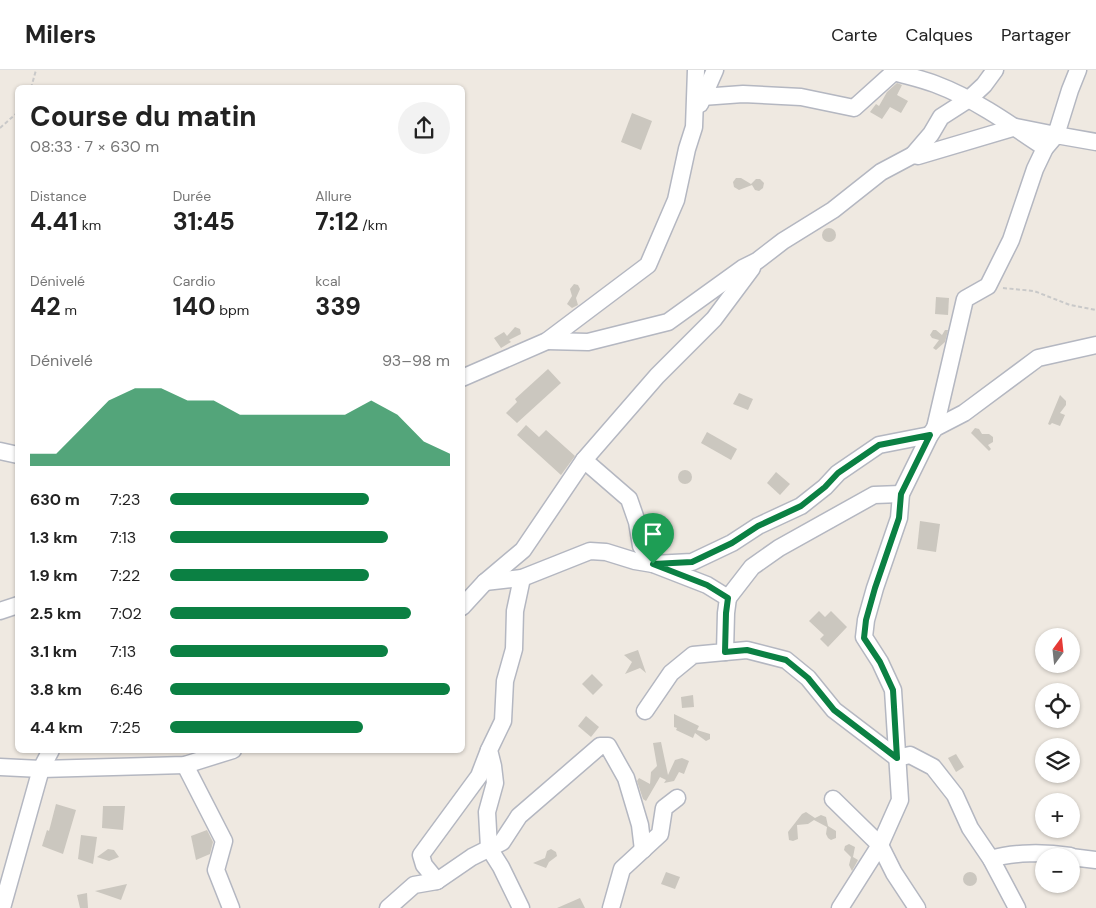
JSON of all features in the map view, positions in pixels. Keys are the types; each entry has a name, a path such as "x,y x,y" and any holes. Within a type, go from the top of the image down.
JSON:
{"street":[{"path":"694,127 696,70"},
{"path":"465,377 546,342 648,266 676,200 687,149 702,97 715,70"},
{"path":"913,156 931,134 941,117 968,99 995,70"},
{"path":"840,908 880,845 900,800 893,690 880,662 864,638 866,620 875,588 899,518 901,494 933,431 965,299 988,286 1011,240 1035,169 1045,148 1056,135 1078,70"},
{"path":"702,97 743,94 801,97 854,108 896,71 935,84 968,99 1016,127 1045,148"},
{"path":"546,342 588,342 668,322 743,268 757,261 783,241 832,210 880,172 913,156 1016,127 1096,142"},
{"path":"465,604 485,582 524,550 584,460 657,376 714,319 757,261"},
{"path":"653,564 692,562 732,543 758,526 801,506 825,487 838,473 879,445 933,431 964,413 1038,358 1096,345"},
{"path":"0,451 15,454"},
{"path":"584,460 629,499 637,522 642,546 653,564"},
{"path":"725,652 728,598 752,567 779,548 874,495 901,494"},
{"path":"485,582 522,578 590,551 606,552 635,561 653,564 707,585 728,598"},
{"path":"437,881 424,865 421,855 479,776 503,721 506,681 514,649 515,611 522,578"},
{"path":"0,611 15,606"},
{"path":"645,710 671,673 693,655 747,650 786,660 808,678 834,710 897,758"},
{"path":"388,908 414,885 437,881 489,848 502,842 519,816 600,746 608,746 626,778 640,824 643,850"},
{"path":"489,750 495,783 487,812 489,848 501,867 520,908"},
{"path":"2,901 41,769 49,753"},
{"path":"0,768 41,769 184,765 223,753"},
{"path":"897,758 910,755 933,766 955,795 970,828 990,859 1017,908"},
{"path":"184,765 224,841 216,870 231,908"},
{"path":"611,908 622,869 660,834 664,808 677,798"},
{"path":"833,799 880,845 894,873 917,908"},
{"path":"990,859 1003,856 1035,855"},
{"path":"1080,858 1096,860"}],"path":[{"path":"32,85 36,70"},
{"path":"0,128 15,115"},
{"path":"988,286 1034,291 1070,305 1096,310"}],"building":[{"path":"897,83 902,85 897,95 908,101 901,113 890,107 882,119 870,112 876,104 879,106 887,92"},
{"path":"632,113 652,121 641,150 621,142"},
{"path":"736,178 741,178 751,184 756,179 760,179 764,183 763,188 759,191 755,190 752,185 739,190 734,187 733,182"},
{"path":"829,228 834,230 836,235 834,240 829,242 824,240 822,235 824,230"},
{"path":"574,284 578,285 580,289 576,298 578,305 572,308 567,304 572,296 570,289"},
{"path":"936,297 949,298 948,315 935,314"},
{"path":"515,327 520,329 521,334 509,340 511,342 501,348 494,338 504,332 507,336"},
{"path":"933,330 942,335 945,330 948,330 945,342 936,350 933,348 939,340 932,338 930,335"},
{"path":"548,369 561,383 517,423 506,413 517,402 515,399"},
{"path":"739,393 753,399 748,410 733,404"},
{"path":"1060,395 1066,401 1066,405 1060,413 1065,415 1060,426 1052,423 1050,425 1048,424"},
{"path":"526,425 539,437 546,430 575,456 561,475 517,435"},
{"path":"975,428 979,429 982,434 989,434 993,437 993,442 988,445 991,449 989,451 971,433"},
{"path":"707,432 737,449 731,460 701,443"},
{"path":"685,470 690,472 692,477 690,482 685,484 680,482 678,477 680,472"},
{"path":"776,472 790,484 780,495 767,483"},
{"path":"920,521 940,524 936,552 917,549"},
{"path":"819,611 825,617 831,611 847,627 828,647 820,639 824,635 809,621"},
{"path":"638,650 646,673 640,668 625,674 632,662 624,655"},
{"path":"592,674 603,685 593,695 582,684"},
{"path":"693,695 694,707 682,708 681,697"},
{"path":"674,714 699,726 697,730 710,734 710,739 706,741 695,733 693,738 676,730 677,728 674,727"},
{"path":"586,716 599,727 591,737 578,726"},
{"path":"661,742 668,775 675,760 682,758 689,761 684,774 679,772 674,781 664,783 666,780 660,777 646,801 643,799 637,781 639,778 650,784 651,772 657,766 653,743"},
{"path":"956,754 964,767 956,772 948,758"},
{"path":"56,804 76,810 63,854 42,846 47,830 49,831"},
{"path":"103,806 125,806 123,830 102,828"},
{"path":"806,812 815,818 821,815 826,817 828,826 836,831 836,838 831,840 828,838 826,834 827,827 814,820 808,824 797,825 798,839 789,840 788,832 802,814"},
{"path":"207,830 213,842 210,854 196,860 191,836"},
{"path":"81,835 97,837 93,864 78,859"},
{"path":"849,844 855,847 853,857 858,860 852,871 849,865 851,857 844,850 845,846"},
{"path":"108,849 114,850 119,857 109,861 97,857"},
{"path":"551,849 556,852 557,856 549,862 546,868 533,863 545,858 547,851"},
{"path":"666,872 680,877 675,889 661,884"},
{"path":"970,872 975,874 977,879 975,884 970,886 965,884 963,879 965,874"},
{"path":"127,884 121,900 95,891"},
{"path":"87,893 88,908 80,908 77,895"},
{"path":"580,898 585,908 557,908"}],"route":[{"path":"930,435 901,494 899,518 875,588 866,620 864,638 880,662 893,690 897,758 834,710 808,678 786,660 747,650 725,652 728,598 707,585 653,564 692,562 732,543 758,526 801,506 825,487 838,473 863,454 879,445 930,435"}]}
